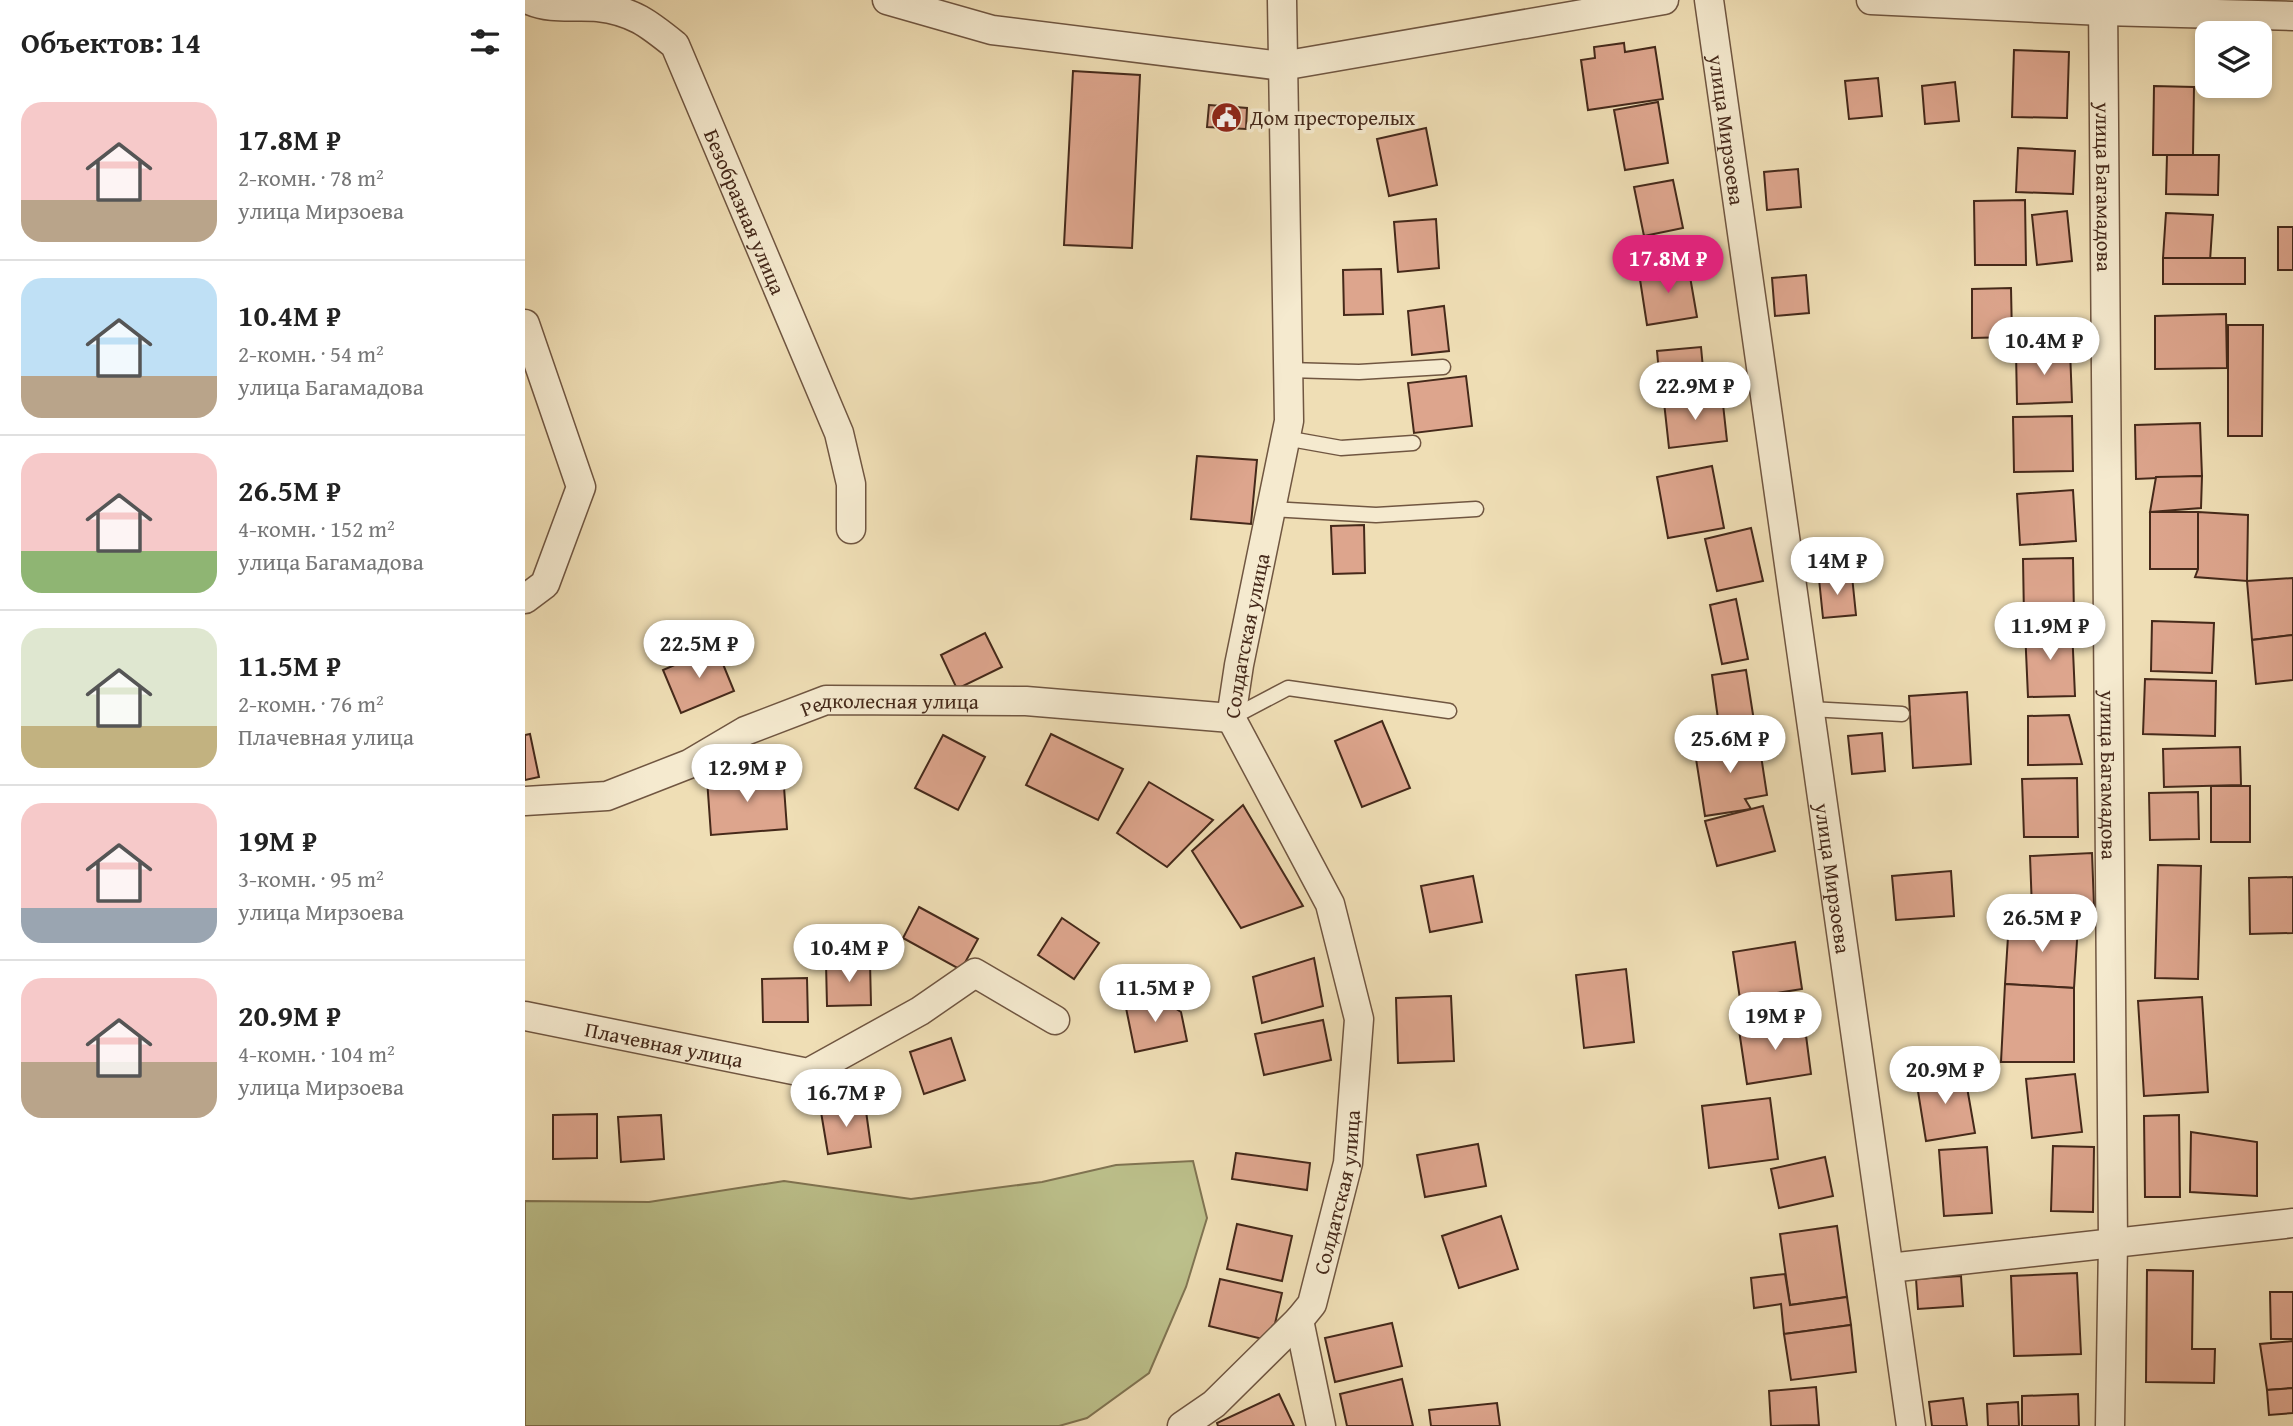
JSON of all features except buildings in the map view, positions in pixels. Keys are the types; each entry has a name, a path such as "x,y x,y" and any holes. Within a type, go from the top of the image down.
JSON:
{"street":[{"name":"Безобразная улица","path":"529,0 540,5 600,7 642,18 675,44 839,433 851,484 851,528"},
{"path":"887,0 992,30 1282,66 1664,0"},
{"name":"Солдатская улица","path":"1182,1426 1214,1404 1312,1304 1348,1163 1359,1019 1330,904 1231,718 1239,665 1289,421 1282,0"},
{"name":"улица Мирзоева","path":"1709,0 1911,1426"},
{"path":"1871,0 2103,5 2293,16"},
{"name":"улица Багамадова","path":"2103,5 2113,1243 2110,1426"},
{"path":"525,324 581,487 545,584 525,599"},
{"name":"Редколесная улица","path":"525,802 607,796 689,764 745,731 826,700 1026,701 1231,718"},
{"name":"Плачевная улица","path":"525,1016 808,1073 921,1012 975,973 1055,1020"},
{"path":"1889,1268 2293,1223"},
{"path":"1299,1320 1321,1426"}],"lane":[{"path":"1287,370 1359,372 1443,367"},
{"path":"1285,438 1341,448 1413,443"},
{"path":"1271,509 1376,515 1476,509"},
{"path":"1231,718 1288,688 1449,711"},
{"path":"1810,709 1902,714"}],"green space":[{"path":"1193,1161 1207,1218 1186,1287 1149,1373 1087,1418 1059,1426 525,1426 525,1201 649,1202 784,1181 911,1199 1042,1182 1116,1165"}],"place":[{"name":"Дом престорелых","path":"1227,117"}]}
